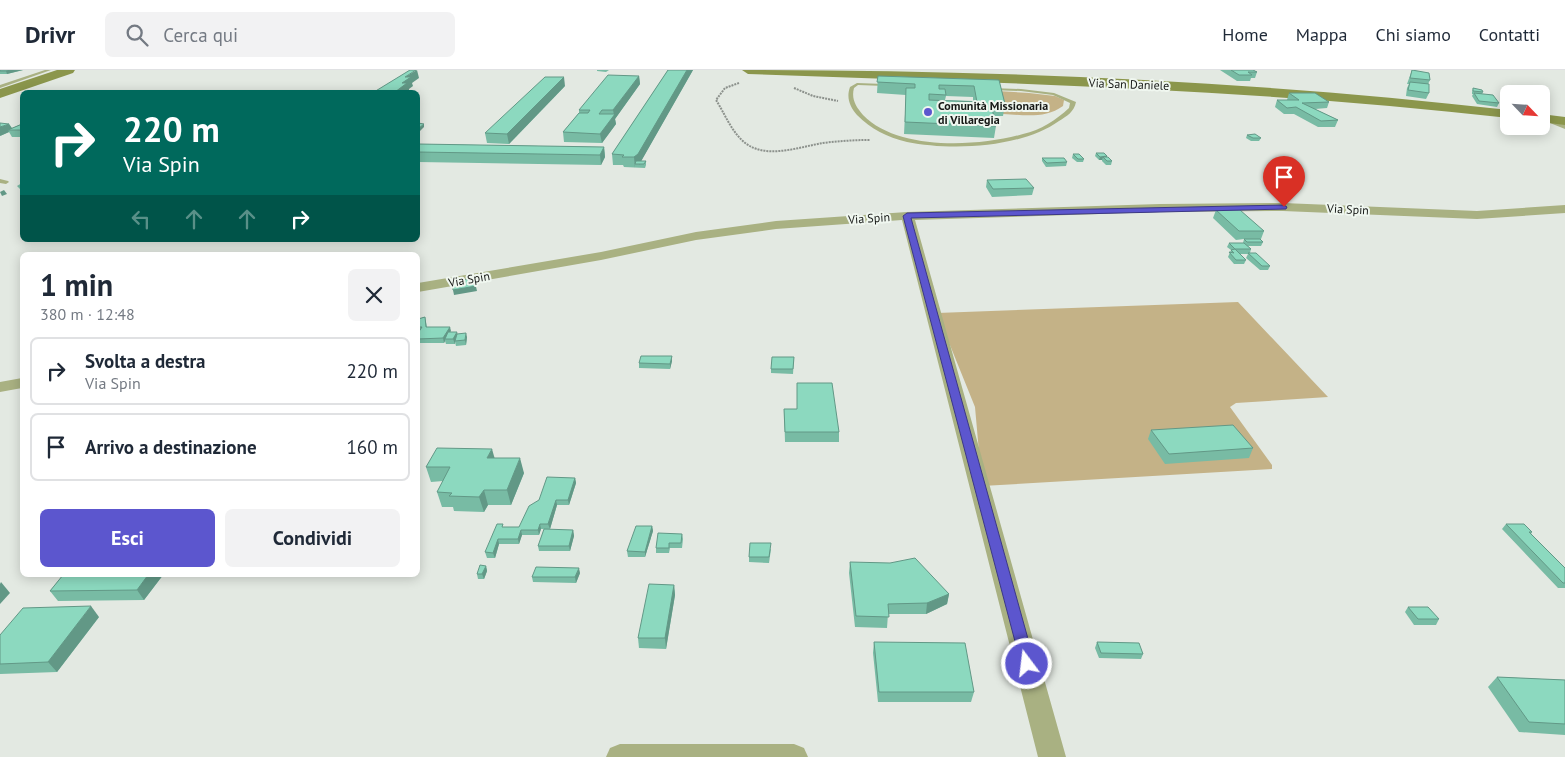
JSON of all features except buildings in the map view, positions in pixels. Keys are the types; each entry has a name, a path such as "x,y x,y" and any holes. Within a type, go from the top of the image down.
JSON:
{"street":[{"path":"0,94 69,70"},
{"name":"Via San Daniele","path":"748,70 1247,89 1343,96 1500,113"},
{"path":"1550,119 1565,122"},
{"path":"1550,120 1565,126"},
{"name":"Via Spin","path":"420,288 600,256 732,229 907,216 1274,207 1477,215 1565,209"},
{"path":"907,216 1052,757"},
{"path":"0,387 20,383"},
{"path":"620,757 794,757"}],"lane":[{"path":"0,87 48,70"},
{"path":"939,77 1054,94 1073,102 1072,109 1043,130 1016,138 982,143 917,142 896,138 872,128 860,116 851,102 849,94 852,87 857,84 939,77"}],"path":[{"path":"741,83 726,88 719,94 716,100 730,128 748,146 756,150 774,152 832,142 896,138"},
{"path":"791,87 834,101 851,102"}],"shaded area":[{"path":"997,91 1055,96 1064,100 1063,106 1042,115 1003,114"},
{"path":"1238,302 1328,397 1236,403 1230,407 1272,465 1272,469 982,486 975,407 937,313"}],"place":[{"name":"Comunità Missionaria di Villaregia","path":"928,112"}],"route":[{"path":"1027,664 907,216 1160,208 1284,207"}]}
